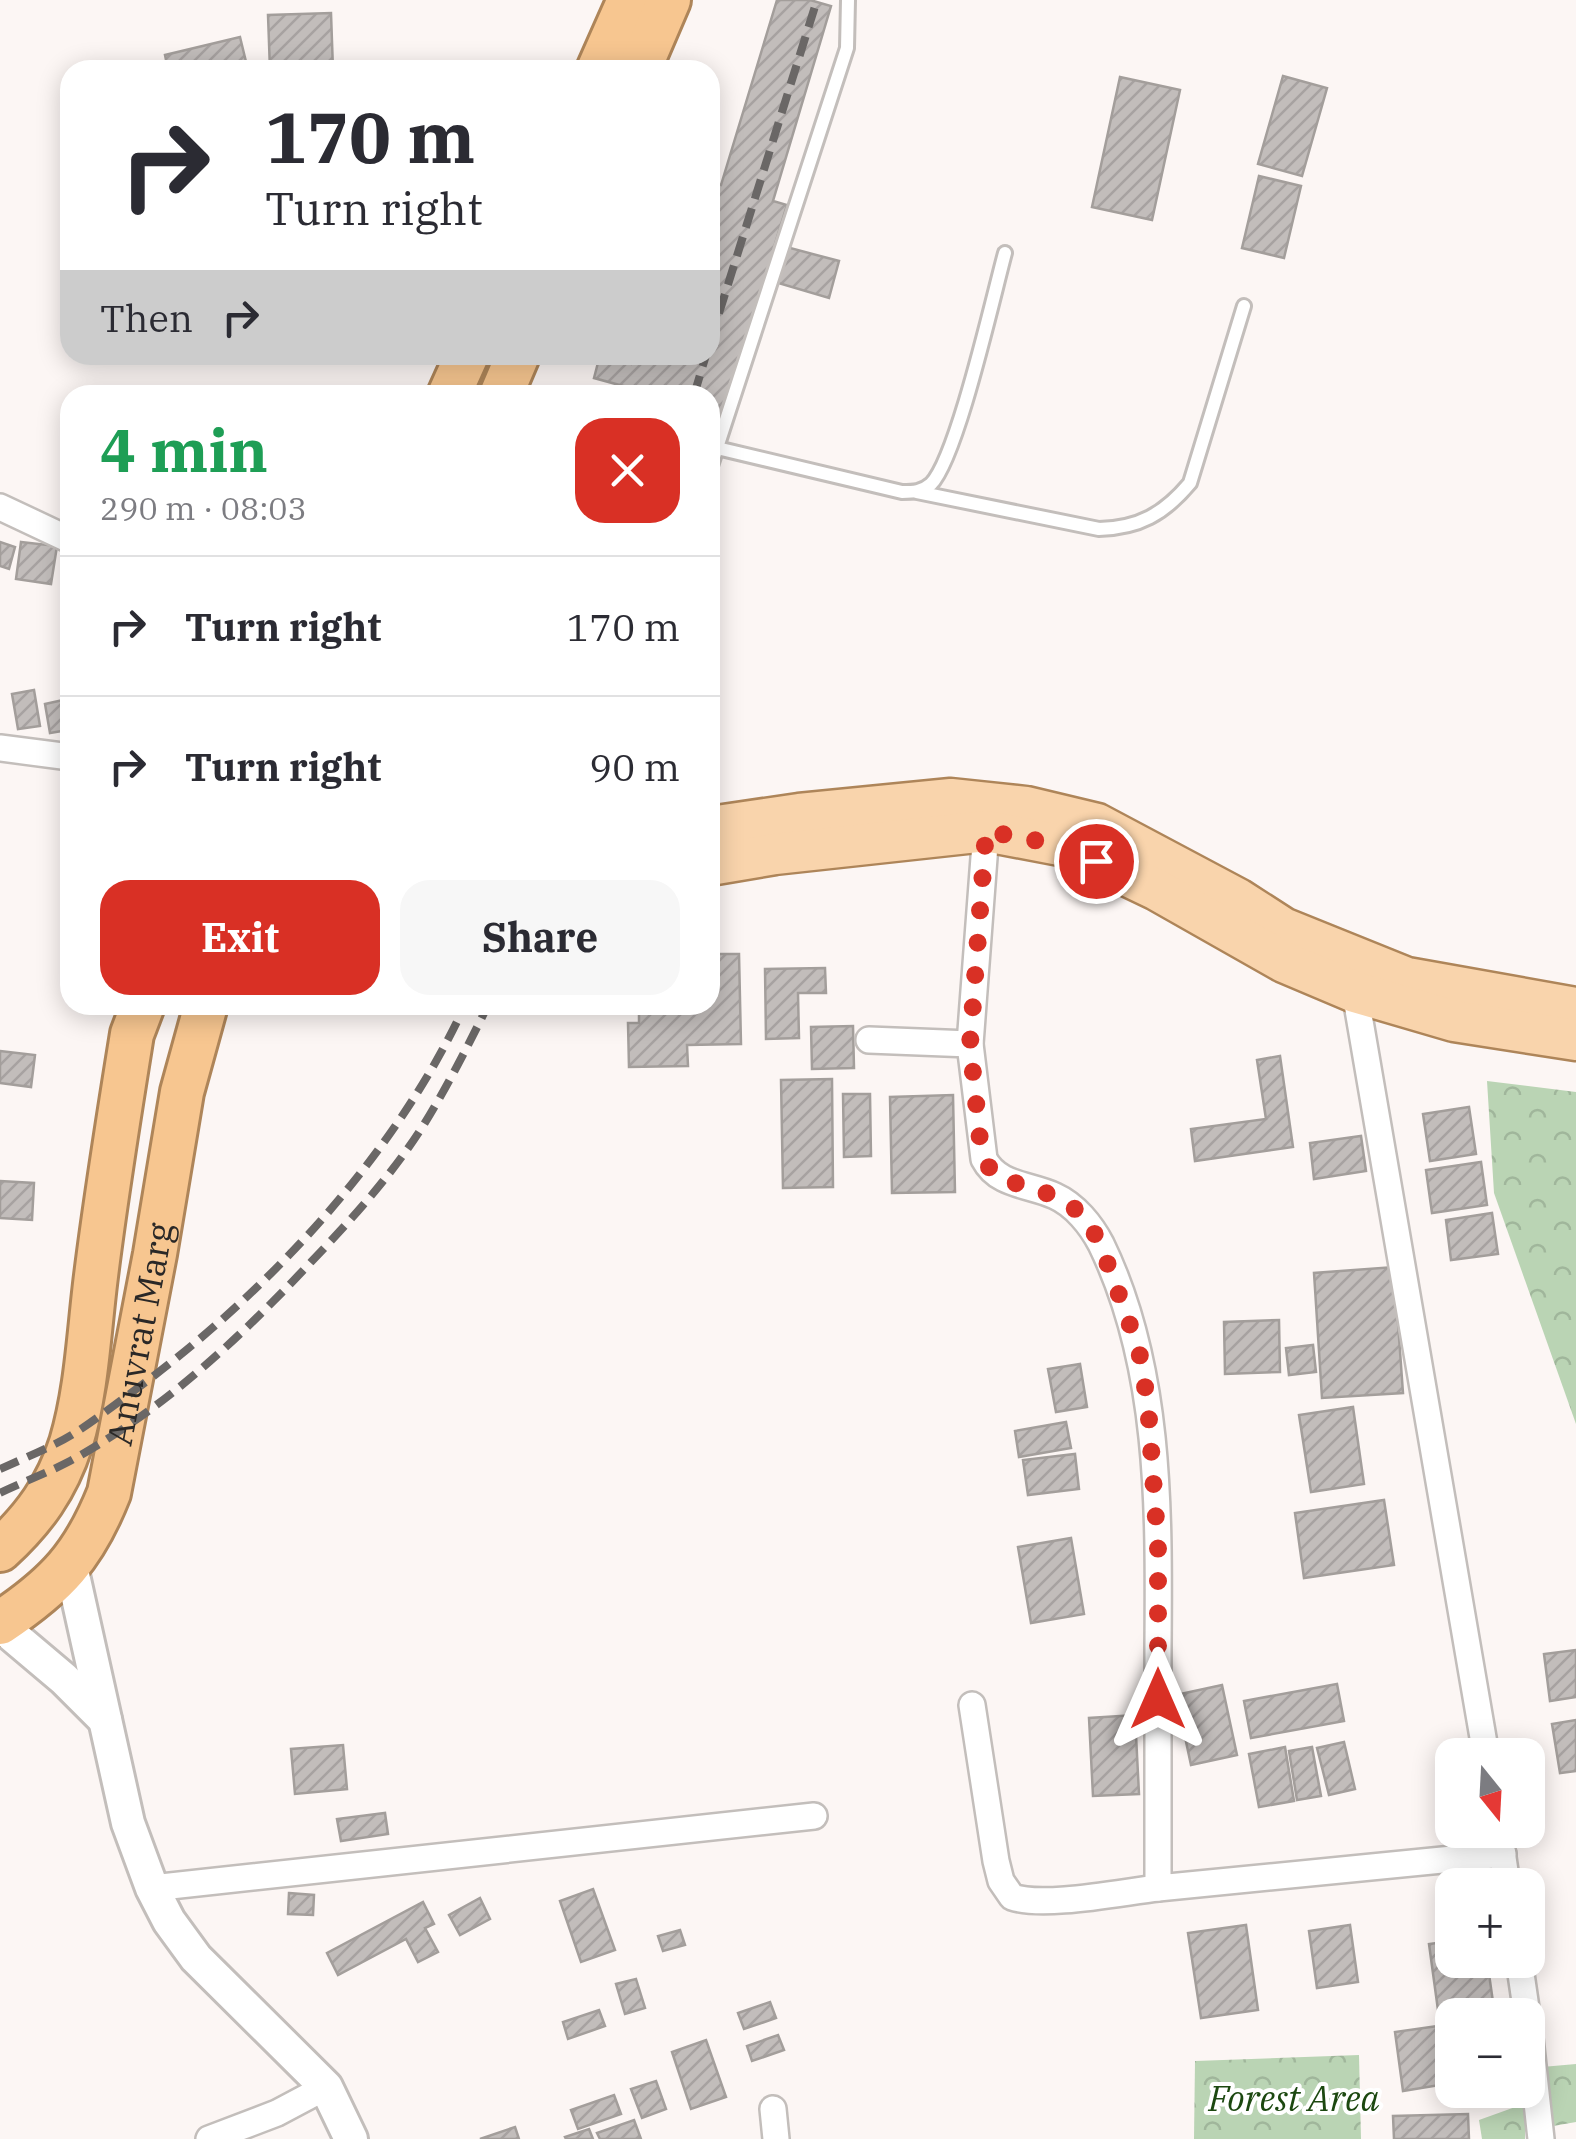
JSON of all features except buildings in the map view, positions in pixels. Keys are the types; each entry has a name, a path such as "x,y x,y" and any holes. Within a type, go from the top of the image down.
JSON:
{"highway":[{"path":"602,60 628,0"},
{"path":"642,60 669,0"},
{"name":"Anuvrat Marg","path":"0,1550 44,1504 70,1444 78,1413 128,1054 139,1015"},
{"name":"Anuvrat Marg","path":"0,1624 71,1566 96,1526 109,1493 182,1092 200,1021"}],"main road":[{"path":"720,834 800,814 951,799 1026,807 1096,824 1238,899 1283,928 1406,978 1576,1008"},
{"path":"720,838 775,854 986,831 1065,846 1157,890 1284,962 1355,992 1454,1022 1576,1040"}],"street":[{"path":"0,507 60,535"},
{"path":"0,748 60,756"},
{"path":"986,831 970,1044 980,1140 990,1170 1000,1178 1055,1196 1090,1225 1115,1280 1142,1362 1158,1548 1158,1888"},
{"path":"1355,992 1483,1738"},
{"path":"869,1040 970,1044"},
{"path":"71,1566 128,1823 168,1922 196,1958 326,2087 350,2139"},
{"path":"0,1624 64,1678 108,1724"},
{"path":"972,1705 996,1861 1001,1880 1012,1897 1066,1898 1158,1888 1456,1848"},
{"path":"152,1888 814,1816"},
{"path":"208,2139 277,2113 326,2087"},
{"path":"1537,2108 1541,2139"},
{"path":"773,2109 776,2139"}],"lane":[{"path":"720,439 846,48 848,0"},
{"path":"917,492 930,484 950,449 1005,253"},
{"path":"720,449 902,492 1099,530 1126,528 1144,522 1174,502 1190,483 1244,306"}],"green space":[{"path":"1487,1081 1576,1092 1576,1424 1494,1193"},
{"name":"Forest Area","path":"1359,2055 1361,2139 1194,2139 1195,2061"},
{"path":"1576,2064 1576,2122 1525,2131 1525,2139 1482,2139 1479,2120 1512,2108 1545,2108 1545,2067"}],"railway":[{"path":"720,310 817,0"},
{"path":"697,385 703,365"},
{"path":"0,1469 65,1439 104,1413 181,1354 277,1267 364,1169 402,1116 460,1015"},
{"path":"0,1493 70,1461 136,1420 256,1318 341,1230 398,1162 423,1126 483,1015"}],"route":[{"path":"1096,861 1065,846 986,831 970,1044 980,1140 990,1170 1000,1178 1055,1196 1090,1225 1115,1280 1142,1362 1158,1548 1158,1699"}]}
